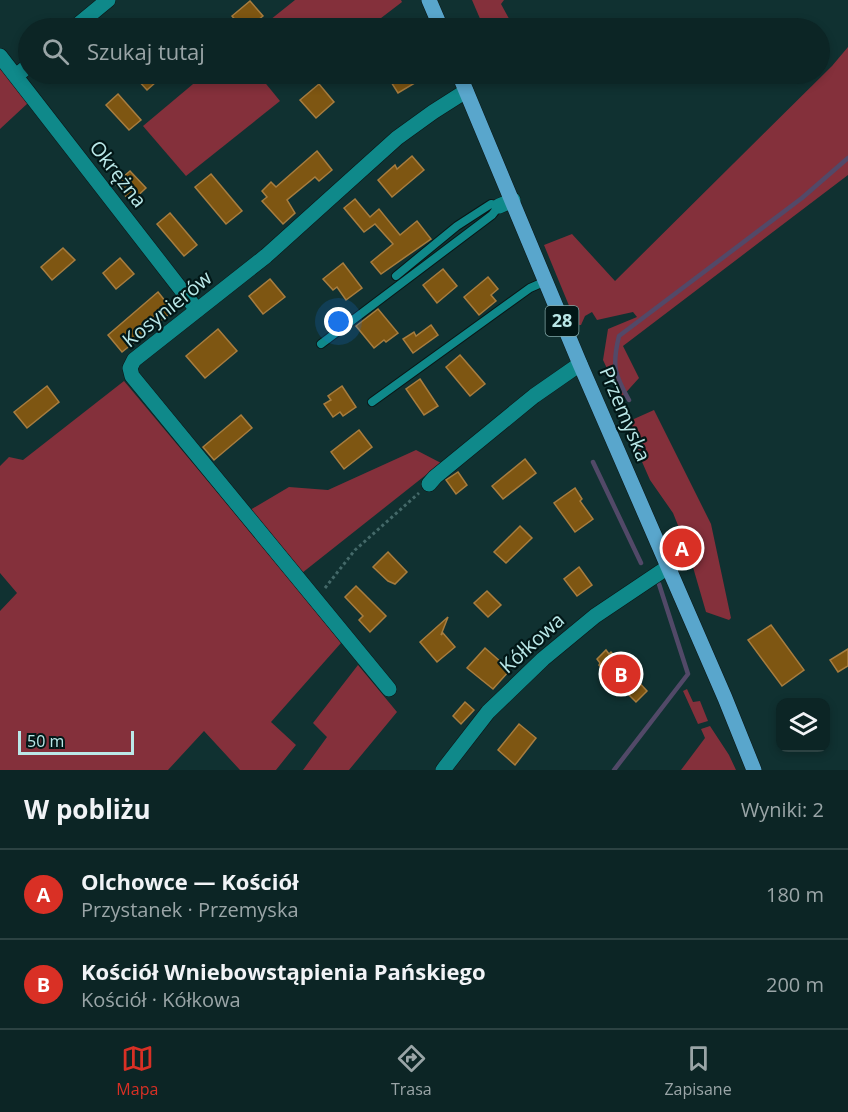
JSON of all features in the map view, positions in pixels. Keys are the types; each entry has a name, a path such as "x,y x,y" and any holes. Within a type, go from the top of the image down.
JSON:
{"main road":[{"path":"429,0 437,18"},
{"name":"Przemyska","path":"463,84 506,203 546,281 753,769"}],"street":[{"path":"86,18 108,0"},
{"name":"Okrężna","path":"0,56 18,79"},
{"name":"Okrężna","path":"22,84 197,310"},
{"name":"Kosynierów","path":"389,689 132,376 130,368 134,360 266,256 398,138 466,91"},
{"path":"429,484 515,410 580,364"},
{"name":"Kółkowa","path":"443,770 488,712 543,659 595,616 668,567"}],"lane":[{"path":"396,276 457,226 491,204 506,203"},
{"path":"321,345 506,203"},
{"path":"372,402 530,288 546,281"}],"path":[{"path":"314,599 328,586 338,569 355,550 429,484"}],"shaded area":[{"path":"295,0 401,0 402,2 381,18 272,18"},
{"path":"472,0 504,0 501,4 509,18 480,18"},
{"path":"848,47 848,175 623,346 639,378 621,398 603,360 608,329 637,317 633,312 597,320 592,312 585,316 581,325 577,325 544,245 572,234 615,281 814,84 830,84 832,66"},
{"path":"0,66 28,103 0,129"},
{"path":"193,84 266,84 280,101 186,176 143,126"},
{"path":"124,381 341,643 271,722 296,745 276,770 240,770 204,731 168,770 0,770 0,611 17,593 0,573 0,466 9,457 23,460"},
{"path":"654,410 711,524 731,618 729,620 706,612 688,550 673,513 650,480 625,423"},
{"path":"416,450 441,463 302,573 250,510 289,487 328,490"},
{"path":"358,665 397,712 349,770 303,770 327,737 313,723"},
{"path":"687,689 693,702 700,701 708,721 698,724 683,691"},
{"path":"710,726 736,770 681,770 705,738 701,729"}],"building":[{"path":"250,1 263,16 260,18 234,18 232,16"},
{"path":"142,84 154,84 147,90"},
{"path":"319,84 334,102 316,118 300,100"},
{"path":"392,84 413,84 398,93"},
{"path":"118,94 141,120 129,130 106,105"},
{"path":"317,151 332,170 319,181 315,177 287,200 295,213 283,224 262,201 267,197 262,191 271,182 276,187"},
{"path":"412,156 424,170 392,197 378,180 395,165 397,169"},
{"path":"130,171 146,188 131,202 115,184"},
{"path":"211,174 242,211 226,224 195,187"},
{"path":"355,199 370,217 379,209 400,235 417,221 431,239 381,274 371,262 393,244 375,224 364,232 344,208"},
{"path":"170,213 197,245 184,256 157,224"},
{"path":"63,248 75,260 52,280 41,267"},
{"path":"120,258 134,274 116,289 103,273"},
{"path":"343,263 362,288 346,300 337,287 333,290 323,279"},
{"path":"443,269 457,286 437,303 423,285"},
{"path":"488,277 498,289 491,295 496,301 479,315 464,297"},
{"path":"270,279 285,297 263,314 249,296"},
{"path":"158,292 173,311 122,352 108,335"},
{"path":"378,309 398,333 374,348 356,326"},
{"path":"431,325 438,335 413,353 403,339 414,332 416,336"},
{"path":"218,329 237,351 205,378 186,356"},
{"path":"460,355 485,384 470,396 446,367"},
{"path":"420,379 438,406 424,415 406,389"},
{"path":"47,386 59,402 27,428 14,412"},
{"path":"342,386 356,407 343,416 340,412 333,417 324,404 331,400 328,396"},
{"path":"241,415 252,428 214,460 203,447"},
{"path":"359,430 372,447 344,469 331,452"},
{"path":"525,459 536,473 503,499 492,486"},
{"path":"458,472 467,485 456,494 446,480"},
{"path":"575,488 582,499 580,501 593,519 575,532 554,503"},
{"path":"520,526 532,538 506,563 494,552"},
{"path":"388,552 407,572 395,584 388,581 373,567"},
{"path":"579,567 592,585 577,596 564,579"},
{"path":"356,586 386,616 370,632 359,620 363,616 345,597"},
{"path":"487,591 501,605 488,617 474,603"},
{"path":"448,617 441,635 443,633 455,647 437,662 420,642"},
{"path":"771,625 804,670 782,686 748,640"},
{"path":"485,648 510,670 493,689 467,668"},
{"path":"848,649 848,666 838,672 830,660"},
{"path":"606,650 609,654 611,652 647,691 636,702 599,665 597,659"},
{"path":"465,702 474,710 461,724 453,716"},
{"path":"519,724 536,738 515,765 498,750"}],"waterway":[{"path":"629,400 617,376 615,362 619,336 802,198 848,158"},
{"path":"593,462 641,563"},
{"path":"614,770 688,674 659,584"}],"place":[{"name":"Olchowce — Kościół","path":"682,548"},
{"name":"Kościół Wniebowstąpienia Pańskiego","path":"621,674"}]}
